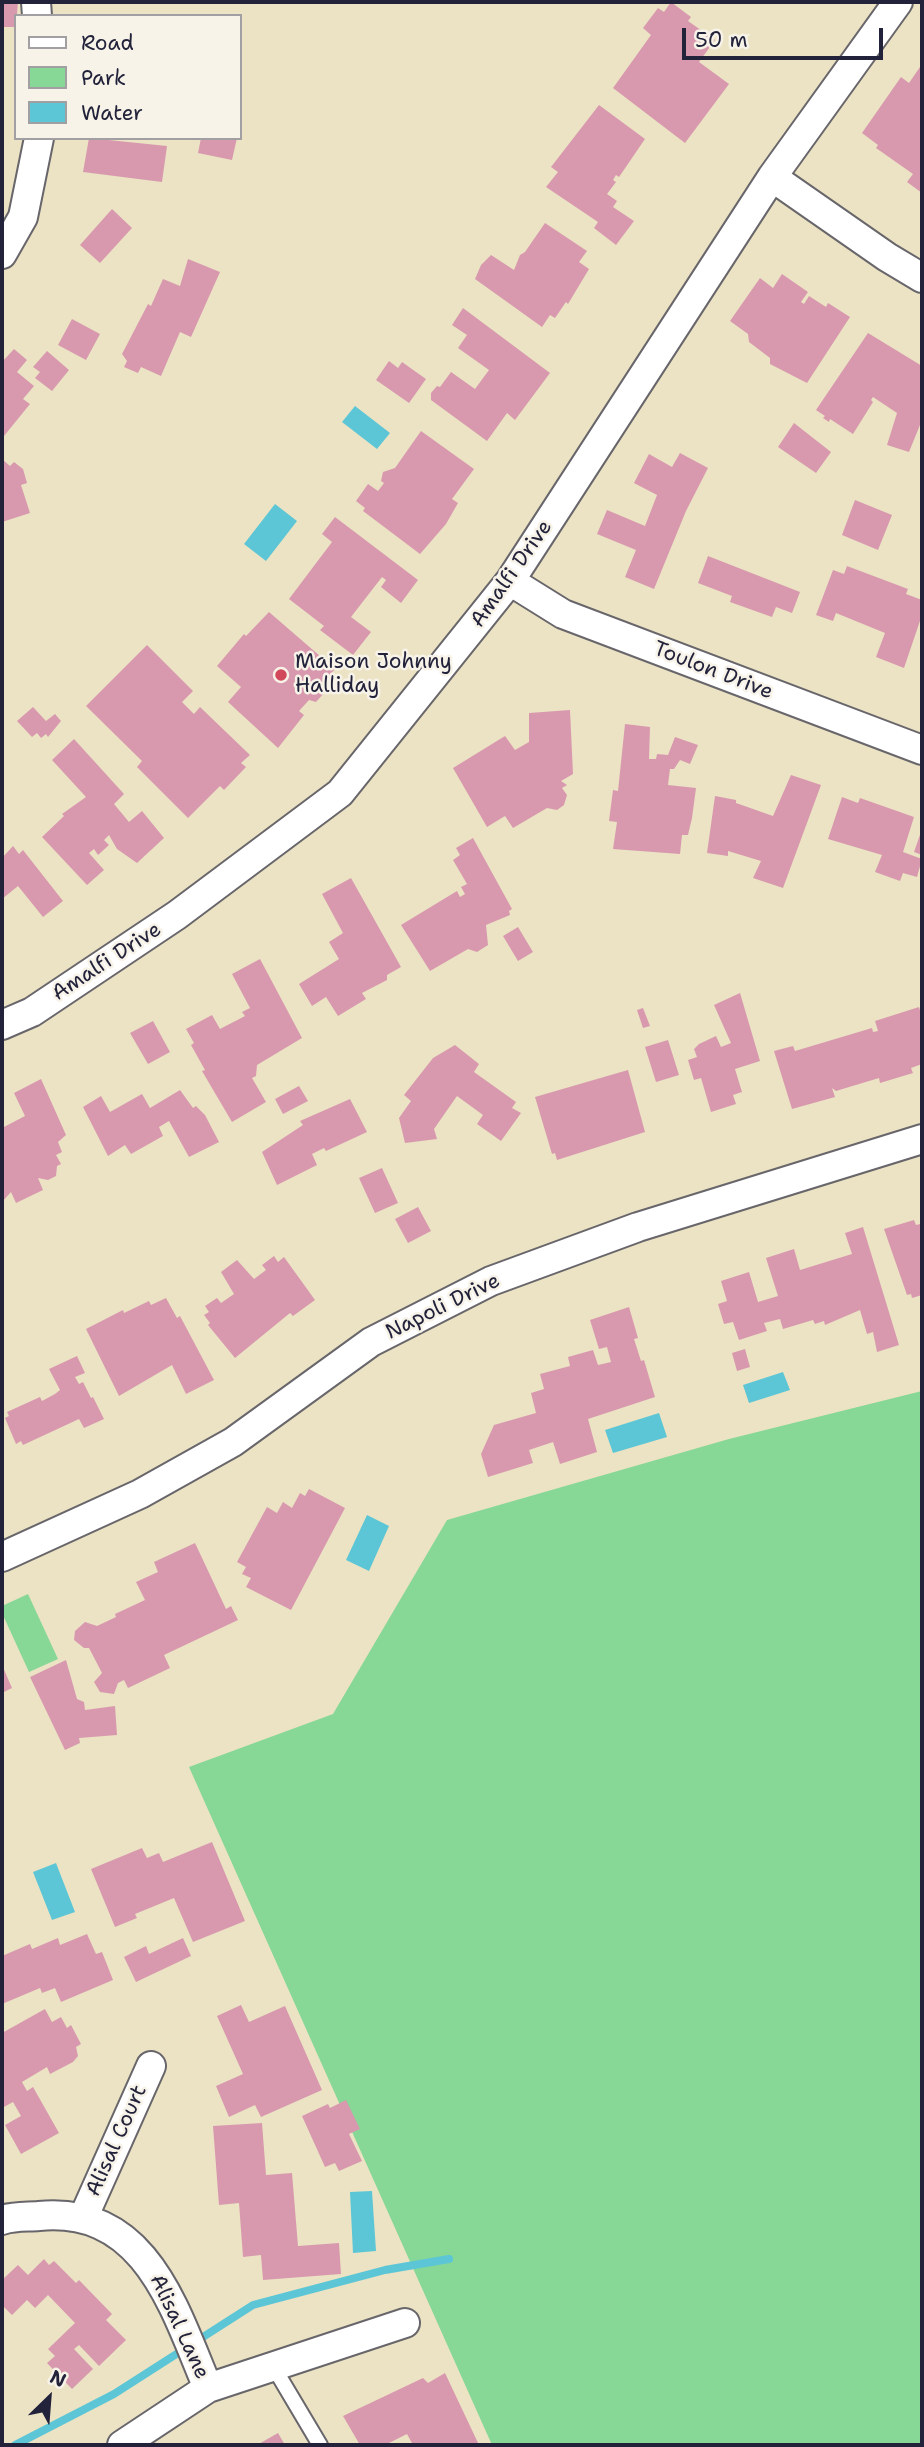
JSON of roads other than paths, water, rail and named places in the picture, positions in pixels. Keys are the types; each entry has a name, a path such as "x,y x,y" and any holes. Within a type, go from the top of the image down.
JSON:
{"street":[{"name":"Amalfi Drive","path":"2,1025 32,1012 177,915 340,793 510,581 772,177 898,2"},
{"path":"2,254 23,217 38,140"},
{"path":"772,177 887,257 922,278"},
{"name":"Toulon Drive","path":"510,581 562,614 922,750"},
{"name":"Napoli Drive","path":"2,1558 140,1494 233,1442 371,1342 491,1281 638,1227 922,1139"},
{"name":"Alisal Court","path":"84,2216 151,2066"},
{"name":"Alisal Lane","path":"2,2220 52,2214 84,2216 131,2243 159,2277 208,2388"},
{"path":"127,2444 208,2388 405,2323"}],"lane":[{"path":"273,2366 320,2445"}],"water":[{"path":"355,406 390,433 377,449 342,422"},
{"path":"275,504 297,521 266,561 244,544"},
{"path":"783,1372 790,1390 749,1403 743,1385"},
{"path":"659,1413 667,1437 613,1453 605,1430"},
{"path":"367,1515 389,1526 369,1571 346,1560"},
{"path":"56,1863 75,1912 52,1920 33,1872"},
{"path":"372,2191 376,2251 353,2253 350,2192"}],"waterway":[{"path":"15,2445 114,2394 253,2305 385,2270 449,2259"}],"place":[{"name":"Maison Johnny Halliday","path":"281,675"}]}
